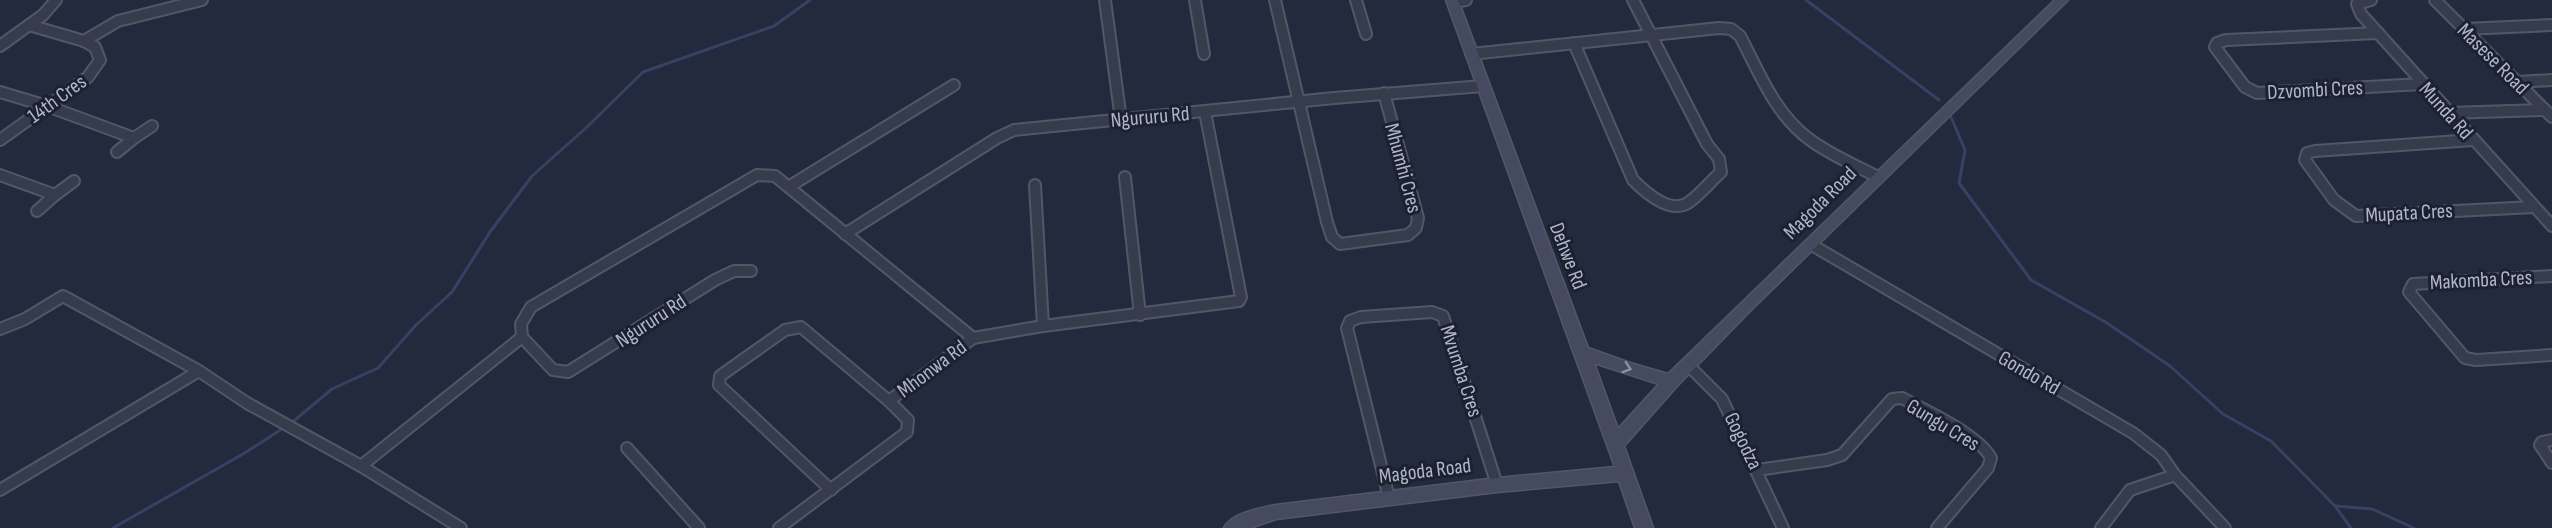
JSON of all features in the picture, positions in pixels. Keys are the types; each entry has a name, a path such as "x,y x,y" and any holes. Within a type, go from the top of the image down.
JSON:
{"street":[{"path":"0,46 43,15 56,0"},
{"path":"84,41 118,21 198,0"},
{"path":"1105,0 1120,120"},
{"path":"1195,0 1204,54"},
{"path":"1275,0 1298,102"},
{"path":"1356,0 1366,34"},
{"name":"Dehwe Rd","path":"1457,0 1471,54 1553,278 1583,352 1644,528"},
{"path":"1574,43 1637,186 1663,203 1680,207 1686,204 1721,172 1721,165 1707,144 1633,0"},
{"name":"Magoda Road","path":"1616,443 1671,381 2062,0"},
{"name":"Munda Rd","path":"2371,0 2358,2 2356,6 2422,84 2552,226"},
{"name":"Masese Road","path":"2435,0 2548,114"},
{"name":"14th Cres","path":"0,140 88,78 100,60 95,47 84,41 29,25"},
{"path":"2464,29 2552,25"},
{"path":"1471,54 1719,28 1736,32 1784,114 1795,128 1807,138 1878,177"},
{"name":"Dzvombi Cres","path":"2378,33 2226,40 2217,43 2215,47 2245,87 2257,93 2422,84"},
{"path":"2517,82 2552,80"},
{"path":"790,186 954,85"},
{"name":"Ngururu Rd","path":"845,234 1008,133 1021,129 1384,93 1483,86"},
{"path":"0,92 47,106 134,138"},
{"name":"Mhumhi Cres","path":"1298,102 1329,231 1335,242 1340,244 1408,235 1415,231 1418,225 1384,93"},
{"name":"Mhonwa Rd","path":"779,528 907,432 908,420 889,401 973,338 1043,326 1239,301 1241,297 1205,112"},
{"path":"2448,113 2548,114"},
{"path":"117,152 152,126"},
{"name":"Mupata Cres","path":"2474,140 2315,151 2307,153 2305,160 2316,178 2343,210 2356,216 2534,207"},
{"path":"361,466 522,337 521,324 531,307 757,175 770,174 790,186 973,338"},
{"path":"0,175 55,195"},
{"path":"1125,177 1140,315"},
{"path":"37,211 74,181"},
{"path":"1035,185 1043,326"},
{"name":"Gondo Rd","path":"1812,245 2133,433 2161,455 2175,475 2225,528"},
{"name":"Ngururu Rd","path":"522,337 553,370 560,373 572,371 715,280 734,271 751,270"},
{"name":"Makomba Cres","path":"2552,276 2413,284 2409,292 2465,358 2476,360 2552,355"},
{"path":"0,329 25,319 63,296 199,370 247,403 361,466 461,528"},
{"name":"Mvumba Cres","path":"1389,498 1347,328 1350,321 1361,317 1432,312 1443,316 1497,484"},
{"path":"831,490 719,385 720,376 786,330 804,327 889,401"},
{"path":"1583,352 1627,369 1671,381"},
{"name":"Gogodza","path":"1688,365 1722,399 1783,528"},
{"path":"0,490 199,370"},
{"name":"Gungu Cres","path":"1757,470 1827,460 1842,455 1892,399 1902,398 1979,444 1990,456 1991,463 1988,468 1937,528"},
{"path":"2552,440 2542,442 2540,445 2552,463"},
{"path":"627,448 699,528"},
{"name":"Magoda Road","path":"1233,528 1258,516 1276,512 1497,484 1625,473"},
{"path":"2101,528 2130,490 2175,475"}],"waterway":[{"path":"290,424 332,389 378,368 416,325 452,292 490,232 532,176 587,127 643,72 774,26 810,0"},
{"path":"1806,0 1939,100"},
{"path":"1951,117 1965,150 1959,183 2031,280 2107,323 2170,366 2223,414 2271,441 2335,506 2351,528"},
{"path":"113,528 243,454 285,427"},
{"path":"2336,506 2372,509 2414,528"}]}
